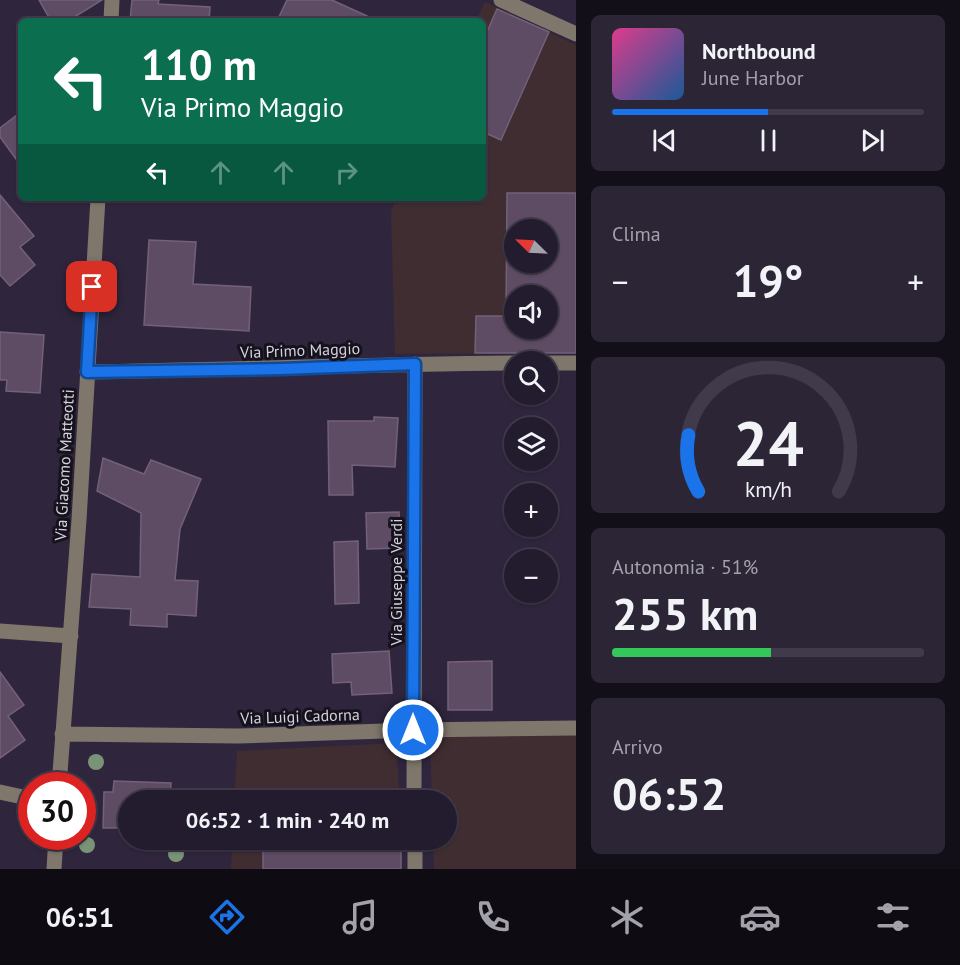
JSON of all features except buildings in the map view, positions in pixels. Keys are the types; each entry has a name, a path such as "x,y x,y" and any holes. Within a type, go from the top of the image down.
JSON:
{"street":[{"path":"111,18 112,0"},
{"path":"501,0 576,34"},
{"name":"Via Giacomo Matteotti","path":"60,772 72,636 98,201"},
{"name":"Via Primo Maggio","path":"87,372 504,363"},
{"path":"558,363 576,363"},
{"name":"Via Giuseppe Verdi","path":"414,790 415,364"},
{"path":"0,631 72,636"},
{"name":"Via Luigi Cadorna","path":"62,734 238,736 413,730 576,728"},
{"path":"0,792 18,796"},
{"path":"54,869 55,850"},
{"path":"415,850 415,869"}],"shaded area":[{"path":"485,2 576,45 576,353 504,351 504,353 395,354 391,211 396,201 486,201 486,18 477,18"},
{"path":"430,733 576,733 576,869 434,869 433,850 457,850 457,790 432,790"},
{"path":"396,743 399,790 235,790 237,751"},
{"path":"232,850 401,850 401,869 231,869"}],"route":[{"path":"92,287 87,372 415,364 413,730"}]}
